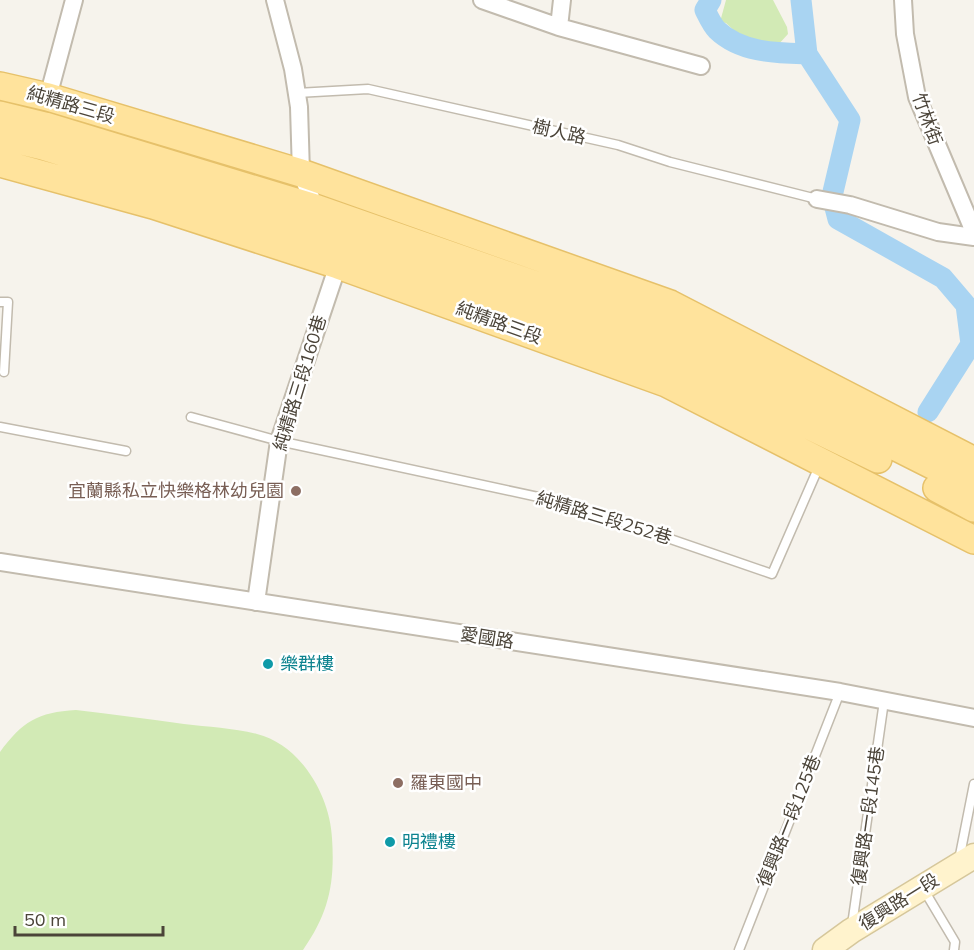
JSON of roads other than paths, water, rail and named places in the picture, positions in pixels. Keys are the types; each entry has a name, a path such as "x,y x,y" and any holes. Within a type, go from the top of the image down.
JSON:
{"main road":[{"name":"純精路三段","path":"0,86 48,97 301,172 670,304 974,461"},
{"name":"純精路三段","path":"0,115 45,126 315,208 662,329 974,486"},
{"name":"純精路三段","path":"0,136 43,146 324,233 655,351 947,492 974,508"},
{"name":"純精路三段","path":"0,163 153,206 338,265 666,383 974,540"},
{"name":"復興路一段","path":"837,944 966,860"}],"street":[{"path":"48,97 74,0"},
{"path":"275,0 283,25 297,93 301,172 338,265"},
{"path":"482,0 559,27 701,66"},
{"path":"559,27 562,0"},
{"name":"竹林街","path":"903,0 905,34 917,97 974,232"},
{"path":"817,199 850,205 938,232 974,237"},
{"name":"純精路三段160巷","path":"255,602 279,441 338,265"},
{"name":"愛國路","path":"0,562 840,692 974,718"}],"lane":[{"name":"樹人路","path":"297,93 368,89 618,145 670,162 817,199"},
{"path":"0,302 8,302 4,372"},
{"path":"190,417 279,441"},
{"path":"0,427 126,451"},
{"name":"純精路三段252巷","path":"279,441 566,503 772,574 821,464"},
{"name":"復興路一段125巷","path":"739,950 840,692"},
{"name":"復興路一段145巷","path":"837,944 884,701"},
{"path":"966,860 974,784"},
{"path":"922,888 955,942 954,950"}],"waterway":[{"path":"711,0 705,10 715,28 727,38 760,50 807,54 850,120 832,196 838,219 943,278 966,305 971,344 928,412"},
{"path":"801,0 807,54"}],"place":[{"name":"宜蘭縣私立快樂格林幼兒園","path":"296,491"},
{"name":"樂群樓","path":"268,664"},
{"name":"羅東國中","path":"398,783"},
{"name":"明禮樓","path":"390,842"}]}
